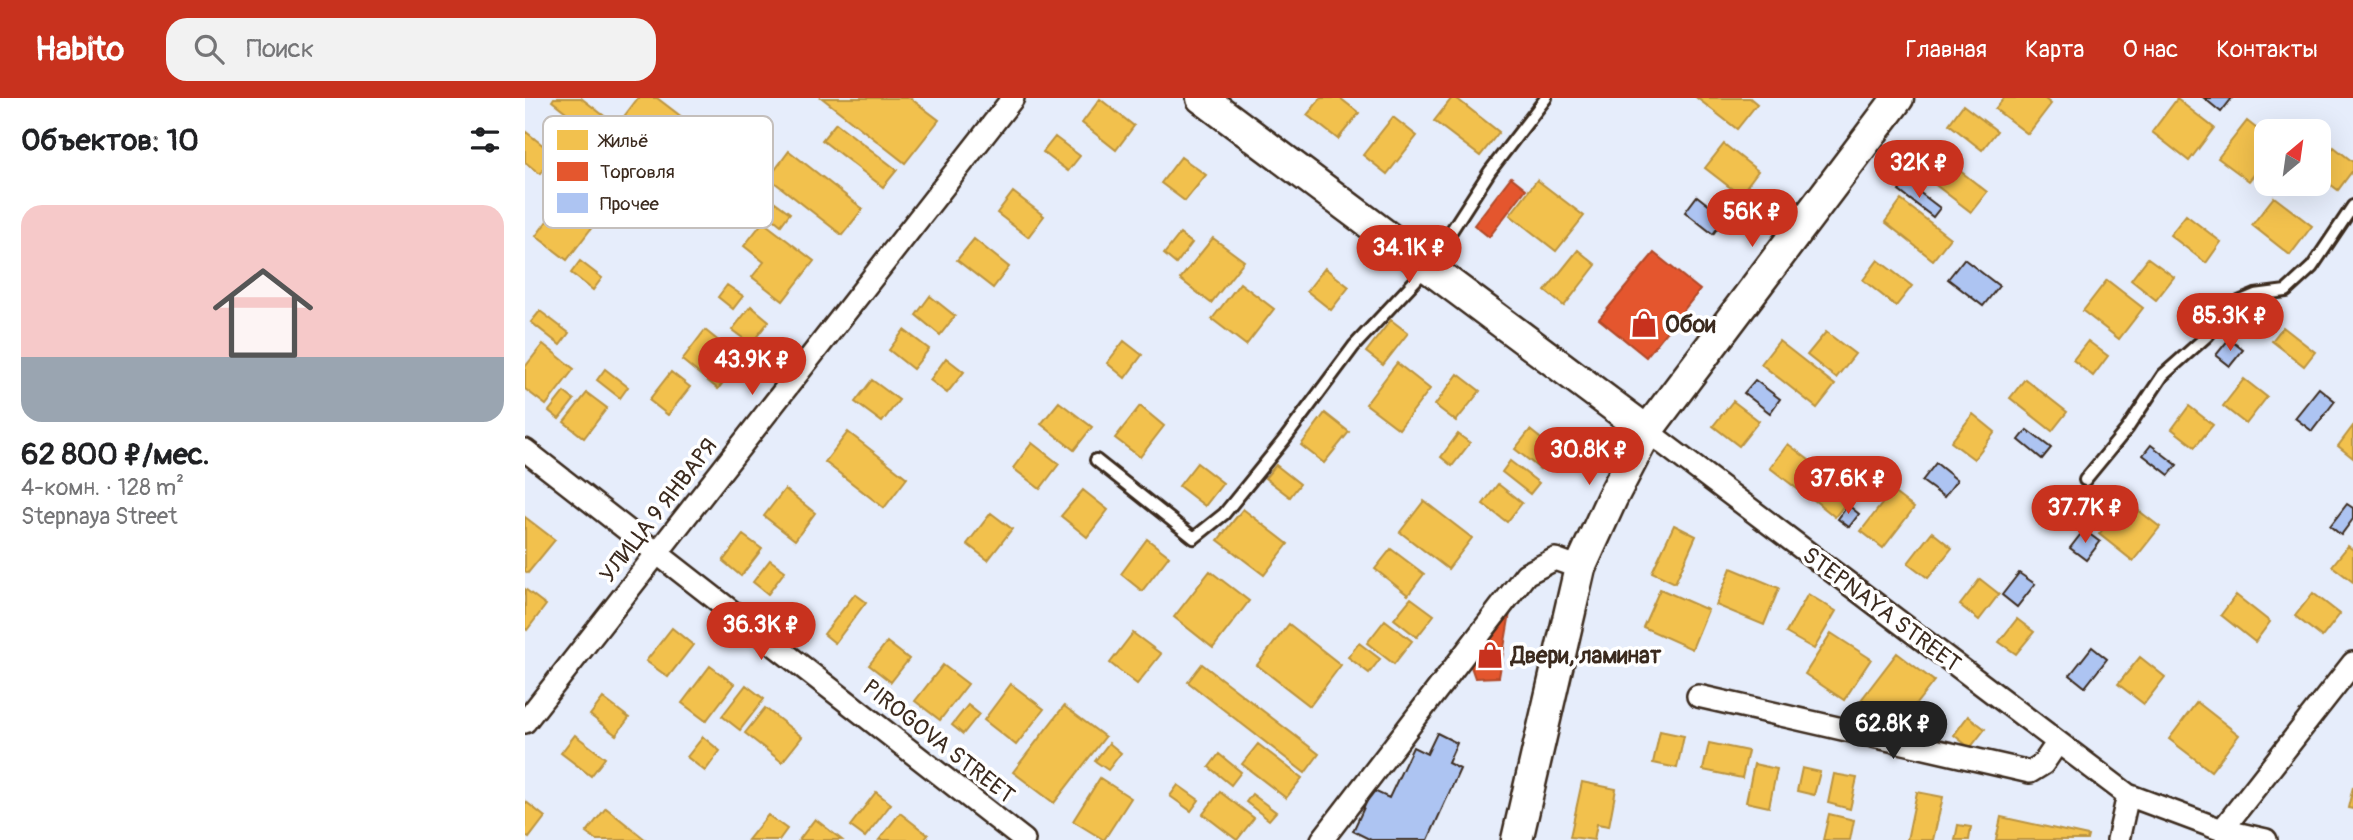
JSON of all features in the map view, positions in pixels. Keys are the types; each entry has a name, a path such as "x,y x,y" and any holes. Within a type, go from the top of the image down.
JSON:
{"main road":[{"name":"STEPNAYA STREET","path":"1202,98 1647,431"},
{"path":"1517,840 1580,568 1612,498 1647,431 1898,98"}],"street":[{"name":"УЛИЦА 9 ЯНВАРЯ","path":"525,722 1013,98"},
{"name":"STEPNAYA STREET","path":"1647,431 2128,795 2222,830 2266,840"},
{"name":"PIROGOVA STREET","path":"525,450 1024,840"},
{"path":"1322,840 1526,574 1555,559 1580,568"},
{"path":"2222,830 2353,663"},
{"path":"1698,696 2030,772 2043,764 2058,742"},
{"path":"2118,840 2128,795"}],"lane":[{"path":"1096,460 1193,538 1224,514 1284,440 1354,346 1428,267 1490,171 1546,98"},
{"path":"2085,480 2127,429 2163,375 2207,336 2236,303 2255,295 2286,291 2312,267 2353,206"}],"building: Жильё":[{"path":"554,98 581,98 604,116 571,116 552,101"},
{"path":"638,98 657,98 681,116 624,116"},
{"path":"822,98 910,98 939,120 905,163"},
{"path":"1321,98 1340,98 1359,113 1338,139 1307,115"},
{"path":"1452,98 1456,98 1499,132 1480,156 1434,121"},
{"path":"1697,98 1750,98 1757,104 1737,129"},
{"path":"2004,98 2044,98 2051,104 2028,134 1995,109"},
{"path":"1100,99 1134,126 1116,150 1082,123"},
{"path":"2177,99 2214,128 2189,161 2152,132"},
{"path":"1963,105 1997,131 1982,150 1949,124"},
{"path":"1393,117 1417,136 1387,174 1363,155"},
{"path":"2247,121 2254,127 2254,175 2249,181 2218,158"},
{"path":"836,123 897,170 883,187 822,140"},
{"path":"525,131 543,145 543,170 540,174 525,162"},
{"path":"1055,137 1080,156 1068,171 1043,152"},
{"path":"1724,144 1758,171 1740,195 1705,168"},
{"path":"2334,147 2353,162 2353,170 2338,190 2331,185 2331,151"},
{"path":"1932,149 1987,192 1971,212 1916,170"},
{"path":"789,151 863,209 842,235 773,181 773,173"},
{"path":"1181,157 1206,175 1185,201 1161,183"},
{"path":"1537,180 1584,216 1556,251 1510,215"},
{"path":"1013,192 1044,216 1028,237 997,213"},
{"path":"2274,197 2312,226 2290,255 2252,225"},
{"path":"773,200 790,213 781,225 773,218"},
{"path":"1901,200 1950,238 1933,260 1885,222"},
{"path":"2186,215 2221,242 2206,263 2170,235"},
{"path":"543,226 591,228 567,260 536,236"},
{"path":"758,228 771,228 814,261 783,301 752,277 764,262 744,246"},
{"path":"1180,234 1192,243 1176,264 1164,254"},
{"path":"1213,238 1244,261 1211,303 1180,279"},
{"path":"974,239 1009,267 993,288 957,260"},
{"path":"1578,250 1596,265 1564,306 1545,291"},
{"path":"2148,258 2174,277 2156,300 2131,280"},
{"path":"1878,260 1912,286 1896,306 1863,280"},
{"path":"580,261 602,278 593,290 571,273"},
{"path":"1325,268 1349,287 1331,310 1307,291"},
{"path":"2107,280 2143,308 2119,339 2083,311"},
{"path":"1240,283 1274,309 1246,345 1212,319"},
{"path":"727,285 743,296 733,309 718,297"},
{"path":"930,296 955,316 940,335 916,315"},
{"path":"751,306 769,321 751,344 732,330"},
{"path":"540,311 569,333 560,345 531,322"},
{"path":"1391,320 1408,333 1383,365 1366,352"},
{"path":"2283,327 2315,352 2304,366 2272,341"},
{"path":"705,330 741,359 718,389 682,360"},
{"path":"904,330 929,349 913,369 889,350"},
{"path":"1826,332 1855,354 1836,378 1807,355"},
{"path":"1124,341 1142,355 1125,378 1107,363"},
{"path":"1779,341 1835,385 1817,408 1761,364"},
{"path":"2088,341 2108,356 2093,376 2073,360"},
{"path":"543,344 574,369 546,405 525,389 525,367"},
{"path":"946,358 964,372 947,393 930,380"},
{"path":"1397,363 1430,389 1399,429 1366,404"},
{"path":"605,369 628,387 620,398 597,380"},
{"path":"671,372 690,387 668,415 649,400"},
{"path":"1458,374 1480,391 1456,421 1435,405"},
{"path":"2025,379 2067,412 2052,431 2010,398"},
{"path":"2244,379 2267,397 2246,424 2223,406"},
{"path":"872,380 899,400 882,422 855,402"},
{"path":"564,392 574,400 559,419 549,411"},
{"path":"587,393 607,408 584,438 564,422"},
{"path":"1733,401 1759,421 1739,446 1713,426"},
{"path":"1059,402 1092,427 1074,450 1041,424"},
{"path":"1140,406 1164,426 1140,457 1115,438"},
{"path":"2189,406 2213,425 2195,447 2172,429"},
{"path":"1325,413 1349,432 1324,463 1301,445"},
{"path":"1973,414 1995,432 1974,459 1951,442"},
{"path":"2353,426 2353,458 2338,446"},
{"path":"1530,430 1555,450 1540,469 1515,449"},
{"path":"848,432 907,478 884,508 825,462"},
{"path":"1458,434 1470,443 1452,466 1441,457"},
{"path":"1032,443 1059,464 1040,489 1013,468"},
{"path":"1788,444 1822,470 1804,494 1770,468"},
{"path":"1510,461 1539,483 1530,494 1502,472"},
{"path":"1197,463 1223,483 1205,506 1179,486"},
{"path":"1276,465 1300,484 1290,497 1265,478"},
{"path":"1832,474 1855,491 1835,517 1813,499"},
{"path":"1498,484 1522,503 1507,522 1483,504"},
{"path":"785,489 815,513 795,540 764,516"},
{"path":"1083,490 1108,510 1087,537 1061,516"},
{"path":"1892,491 1914,508 1883,548 1861,531"},
{"path":"1424,501 1472,538 1448,569 1400,532"},
{"path":"2126,501 2160,527 2133,561 2099,534"},
{"path":"1243,509 1288,544 1264,575 1218,540"},
{"path":"991,513 1012,529 988,560 967,544"},
{"path":"525,517 555,540 528,573 525,571"},
{"path":"1674,525 1696,536 1675,583 1652,572"},
{"path":"1932,532 1952,548 1928,578 1908,563"},
{"path":"743,535 762,549 741,576 723,561"},
{"path":"1147,539 1169,556 1142,591 1121,574"},
{"path":"2348,546 2353,550 2353,582 2332,566"},
{"path":"1391,549 1424,574 1408,595 1375,569"},
{"path":"770,560 785,571 768,594 753,582"},
{"path":"1731,568 1779,588 1764,625 1716,605"},
{"path":"1210,571 1249,601 1213,648 1174,617"},
{"path":"1980,579 1999,594 1979,620 1960,605"},
{"path":"525,589 546,605 527,630 525,628"},
{"path":"1660,589 1708,610 1692,649 1643,627"},
{"path":"2313,593 2340,614 2322,637 2295,616"},
{"path":"855,594 866,602 835,643 824,634"},
{"path":"1808,594 1836,611 1814,649 1786,633"},
{"path":"2236,595 2270,622 2255,642 2221,615"},
{"path":"1411,598 1434,615 1417,637 1394,619"},
{"path":"2017,619 2034,632 2016,654 1999,642"},
{"path":"1385,620 1412,641 1394,664 1367,643"},
{"path":"1289,624 1341,665 1310,706 1257,665"},
{"path":"672,628 693,645 668,677 646,661"},
{"path":"1133,633 1161,654 1137,684 1110,663"},
{"path":"1831,633 1871,659 1844,700 1805,674"},
{"path":"887,642 909,659 891,682 869,665"},
{"path":"1359,643 1380,659 1369,673 1348,657"},
{"path":"1897,653 1934,681 1897,728 1861,700"},
{"path":"2140,657 2165,677 2144,704 2118,684"},
{"path":"1202,664 1319,754 1305,773 1188,682"},
{"path":"943,665 968,684 940,720 915,701"},
{"path":"710,666 734,684 706,721 682,703"},
{"path":"1011,684 1044,709 1016,745 984,720"},
{"path":"746,685 764,699 740,730 722,716"},
{"path":"603,698 629,718 616,735 590,715"},
{"path":"2197,702 2239,735 2211,771 2169,739"},
{"path":"968,705 979,714 963,734 952,725"},
{"path":"1064,706 1105,737 1054,803 1013,772"},
{"path":"765,708 802,737 782,762 745,733"},
{"path":"1928,712 1941,722 1928,739 1915,729"},
{"path":"1968,716 1985,729 1970,748 1954,735"},
{"path":"1660,731 1684,736 1677,768 1653,763"},
{"path":"575,735 605,758 591,776 561,753"},
{"path":"703,737 720,751 705,771 687,757"},
{"path":"1109,743 1121,753 1108,770 1095,761"},
{"path":"1709,743 1748,751 1742,778 1703,770"},
{"path":"1258,744 1302,778 1286,798 1242,764"},
{"path":"1219,754 1241,772 1231,785 1209,767"},
{"path":"1754,764 1777,769 1769,807 1746,802"},
{"path":"1802,768 1820,772 1814,795 1797,791"},
{"path":"1834,774 1857,778 1850,809 1828,803"},
{"path":"1100,778 1131,798 1104,840 1073,821"},
{"path":"1582,782 1616,789 1609,826 1597,824 1594,840 1570,837"},
{"path":"1178,785 1199,800 1191,811 1170,796"},
{"path":"2353,787 2353,809 2348,808"},
{"path":"876,792 891,804 865,837 850,826"},
{"path":"1220,792 1254,818 1237,840 1203,814"},
{"path":"1917,792 1943,797 1933,840 1907,840"},
{"path":"1252,794 1276,812 1269,820 1246,802"},
{"path":"525,801 545,817 529,838 525,835"},
{"path":"606,808 646,840 596,840 586,833"},
{"path":"900,813 928,835 924,840 879,840"},
{"path":"1829,814 1854,820 1850,840 1823,840"},
{"path":"768,815 787,829 779,840 748,840"},
{"path":"2001,817 2088,836 2087,840 1996,840"},
{"path":"815,819 842,840 799,840"},
{"path":"1958,825 1971,827 1969,840 1955,840"}],"building: Торговля":[{"path":"1511,177 1526,189 1489,237 1474,225"},
{"path":"1654,253 1700,290 1646,357 1599,319"},
{"path":"1510,613 1499,677 1475,678 1470,664"}],"building: Прочее":[{"path":"2204,98 2232,98 2221,112"},
{"path":"1906,182 1940,208 1933,217 1899,191"},
{"path":"1697,196 1725,218 1713,234 1685,212"},
{"path":"1964,259 1999,286 1983,306 1948,279"},
{"path":"2229,339 2243,350 2230,366 2216,355"},
{"path":"1755,380 1780,399 1770,413 1744,393"},
{"path":"2319,388 2335,401 2312,431 2295,418"},
{"path":"2027,430 2051,448 2042,459 2019,440"},
{"path":"2151,445 2177,465 2169,475 2143,455"},
{"path":"1936,463 1957,480 1944,497 1922,481"},
{"path":"2347,504 2353,508 2353,519 2341,535 2330,526"},
{"path":"1848,505 1859,514 1849,527 1838,519"},
{"path":"2084,530 2100,542 2086,560 2070,548"},
{"path":"2019,573 2035,584 2017,607 2002,595"},
{"path":"2092,647 2107,659 2085,687 2070,675"},
{"path":"1437,733 1457,743 1448,763 1460,769 1428,840 1371,840 1353,831 1372,790 1389,798 1413,747 1427,754"}],"place":[{"name":"Обои","path":"1644,324"},
{"name":"Двери, ламинат","path":"1490,655"}]}
